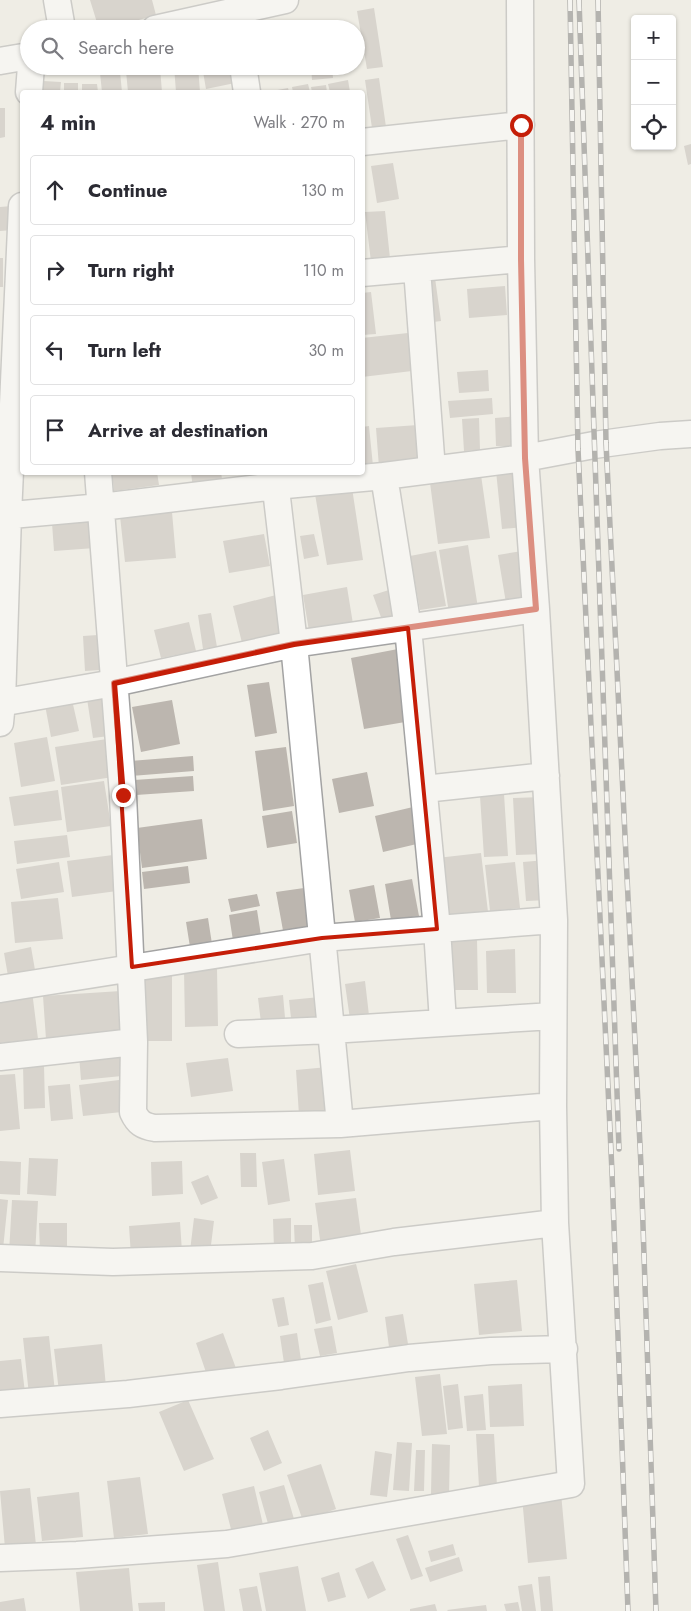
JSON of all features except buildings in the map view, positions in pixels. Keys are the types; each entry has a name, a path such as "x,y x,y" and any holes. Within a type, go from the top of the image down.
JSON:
{"street":[{"path":"57,0 60,20"},
{"path":"199,20 285,0"},
{"path":"0,1558 77,1556 227,1544 571,1484 555,1223 553,1106 554,920 536,609 525,458 521,259 520,0"},
{"path":"0,61 20,58"},
{"path":"29,90 30,75"},
{"path":"245,75 248,90"},
{"path":"365,142 521,125"},
{"path":"20,226 13,295 4,516 1,709 294,644 536,609"},
{"path":"365,273 521,259"},
{"path":"417,268 432,470"},
{"path":"4,516 101,507 274,479 384,476 525,458 594,445 660,436 691,434"},
{"path":"98,475 123,795 132,967 133,1112 137,1120 144,1126 155,1128 340,1124 553,1106"},
{"path":"384,476 408,628 438,929 443,1022"},
{"path":"274,479 294,644 340,1124"},
{"path":"424,789 546,776"},
{"path":"0,989 322,938 554,920"},
{"path":"238,1034 554,1016"},
{"path":"0,1057 134,1042"},
{"path":"0,1258 113,1262 312,1256 394,1242 555,1223"},
{"path":"0,1404 128,1394 281,1376 410,1358 490,1351 564,1349"}],"highlighted area":[{"path":"408,628 437,929 322,938 132,967 114,683 294,644"}],"railway":[{"path":"570,0 578,449 612,1172 628,1611"},
{"path":"579,0 619,1149"},
{"path":"598,0 606,443 641,1166 656,1611"}],"route":[{"path":"123,795 114,683 294,644 536,609 525,458 521,259 521,125"}]}
